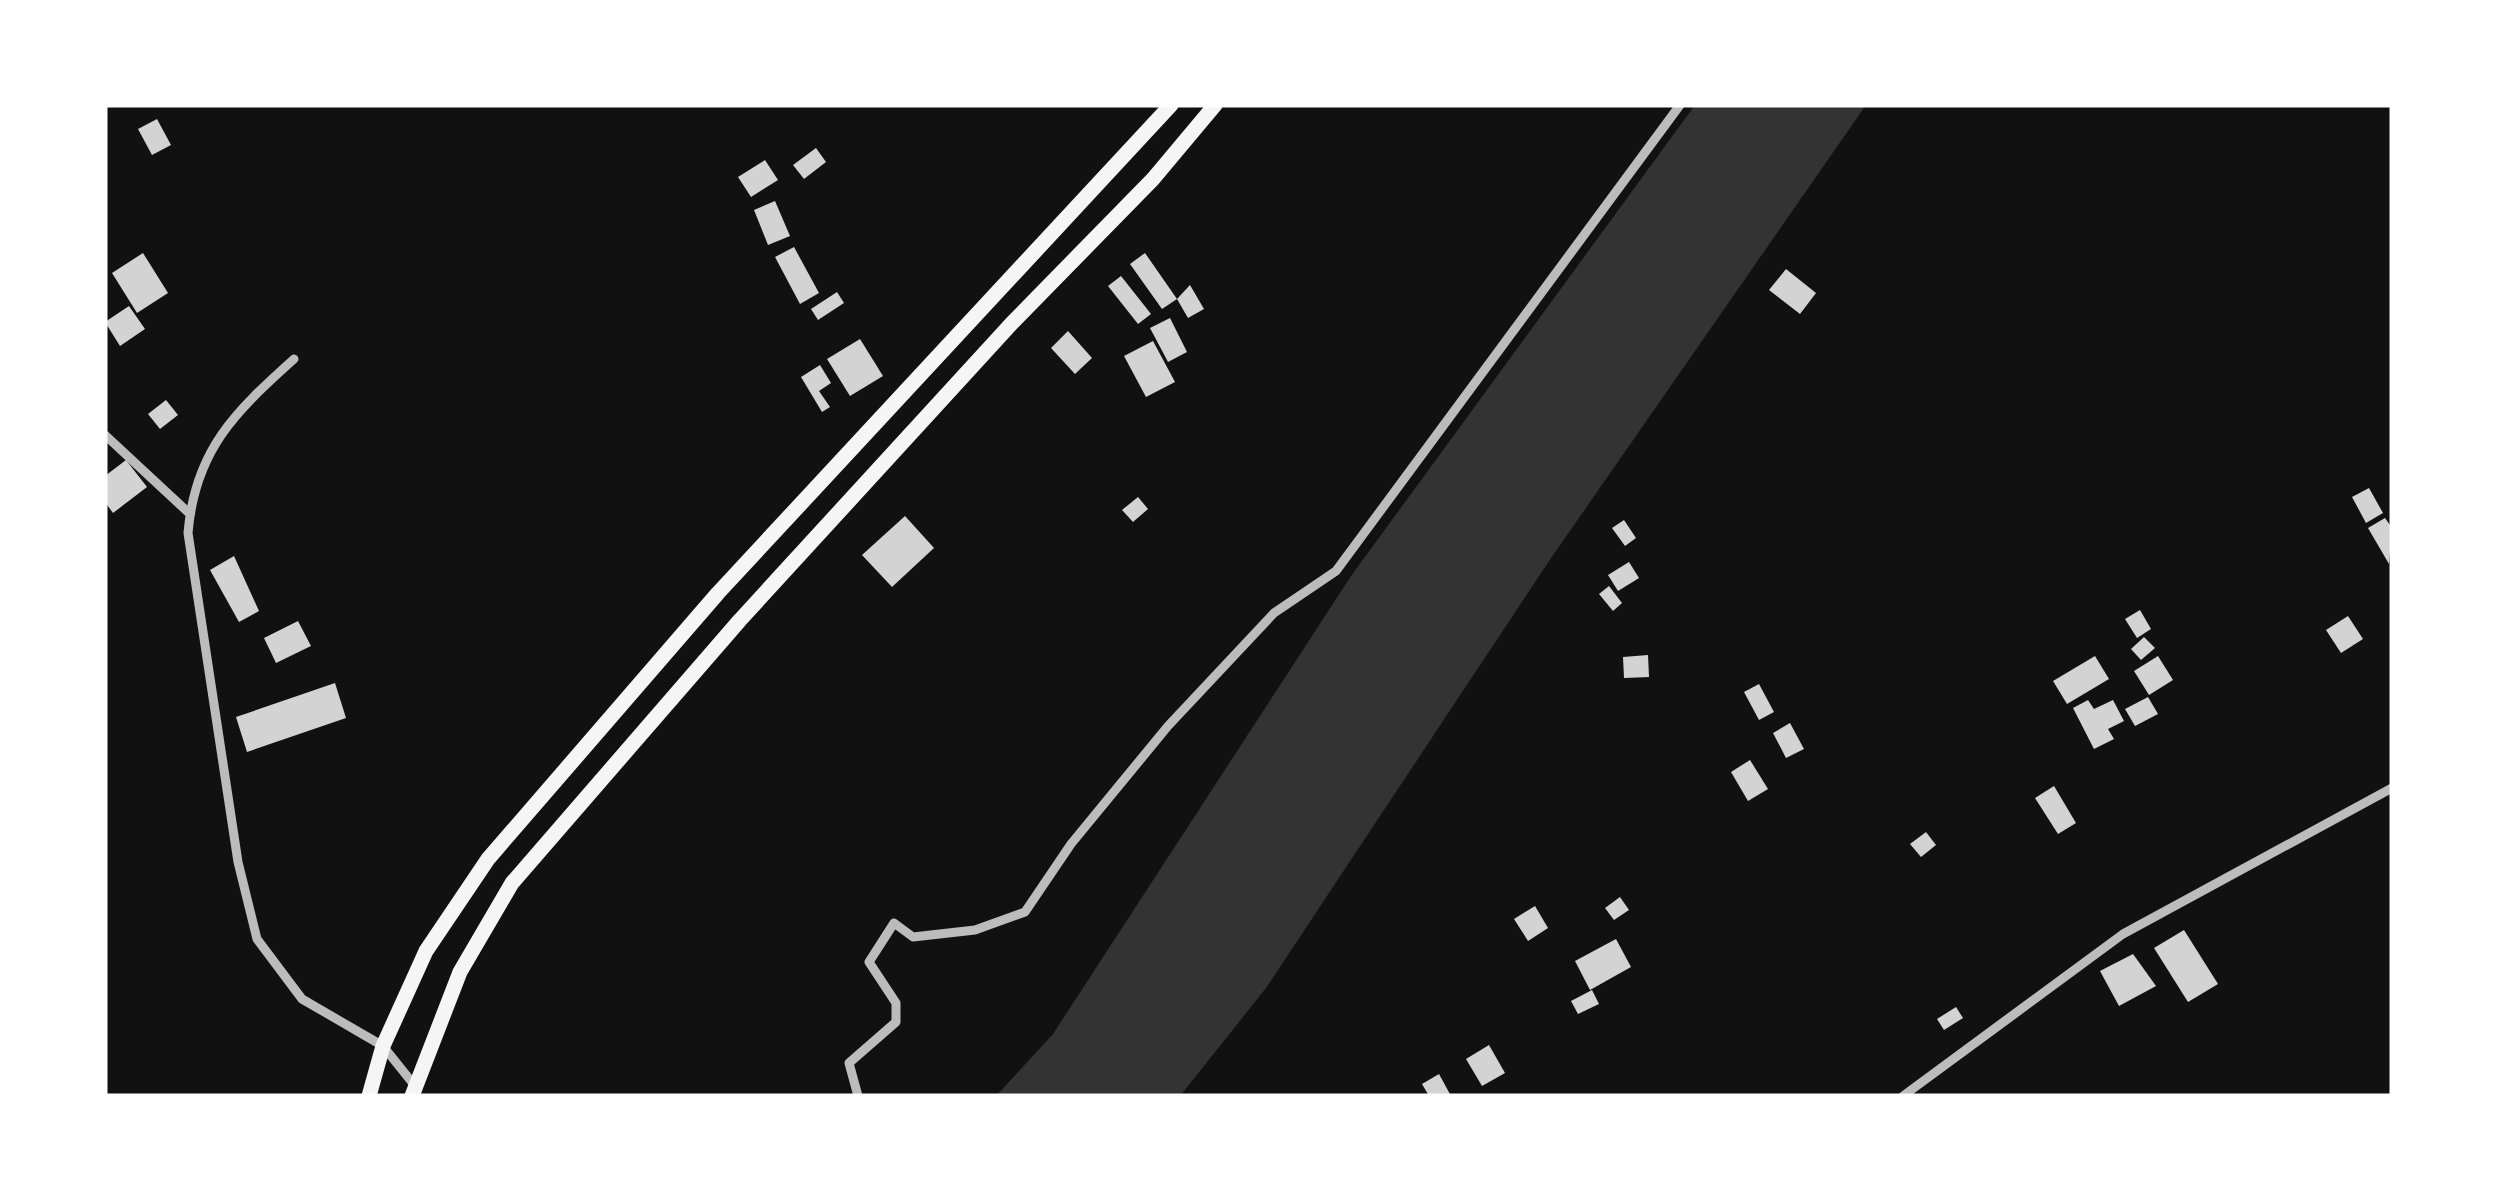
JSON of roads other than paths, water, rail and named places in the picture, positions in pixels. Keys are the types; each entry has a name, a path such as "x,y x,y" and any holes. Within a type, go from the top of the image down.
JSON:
{"highway":[{"path":"369,1096 383,1046 426,951 488,858 718,593 1171,105"},
{"path":"413,1091 460,972 512,883 740,620 1012,323 1153,179 1215,105"}],"street":[{"path":"858,1096 848,1064 896,1022 896,1003 868,962 894,924 913,937 976,930 1025,912 1071,844 1168,726 1274,614 1336,571 1680,105"},
{"path":"294,359 252,397 212,443 190,514 188,534 238,862 257,939 302,999 383,1046 413,1091"},
{"path":"105,435 190,514"},
{"path":"1903,1096 2123,934 2392,788"}]}
